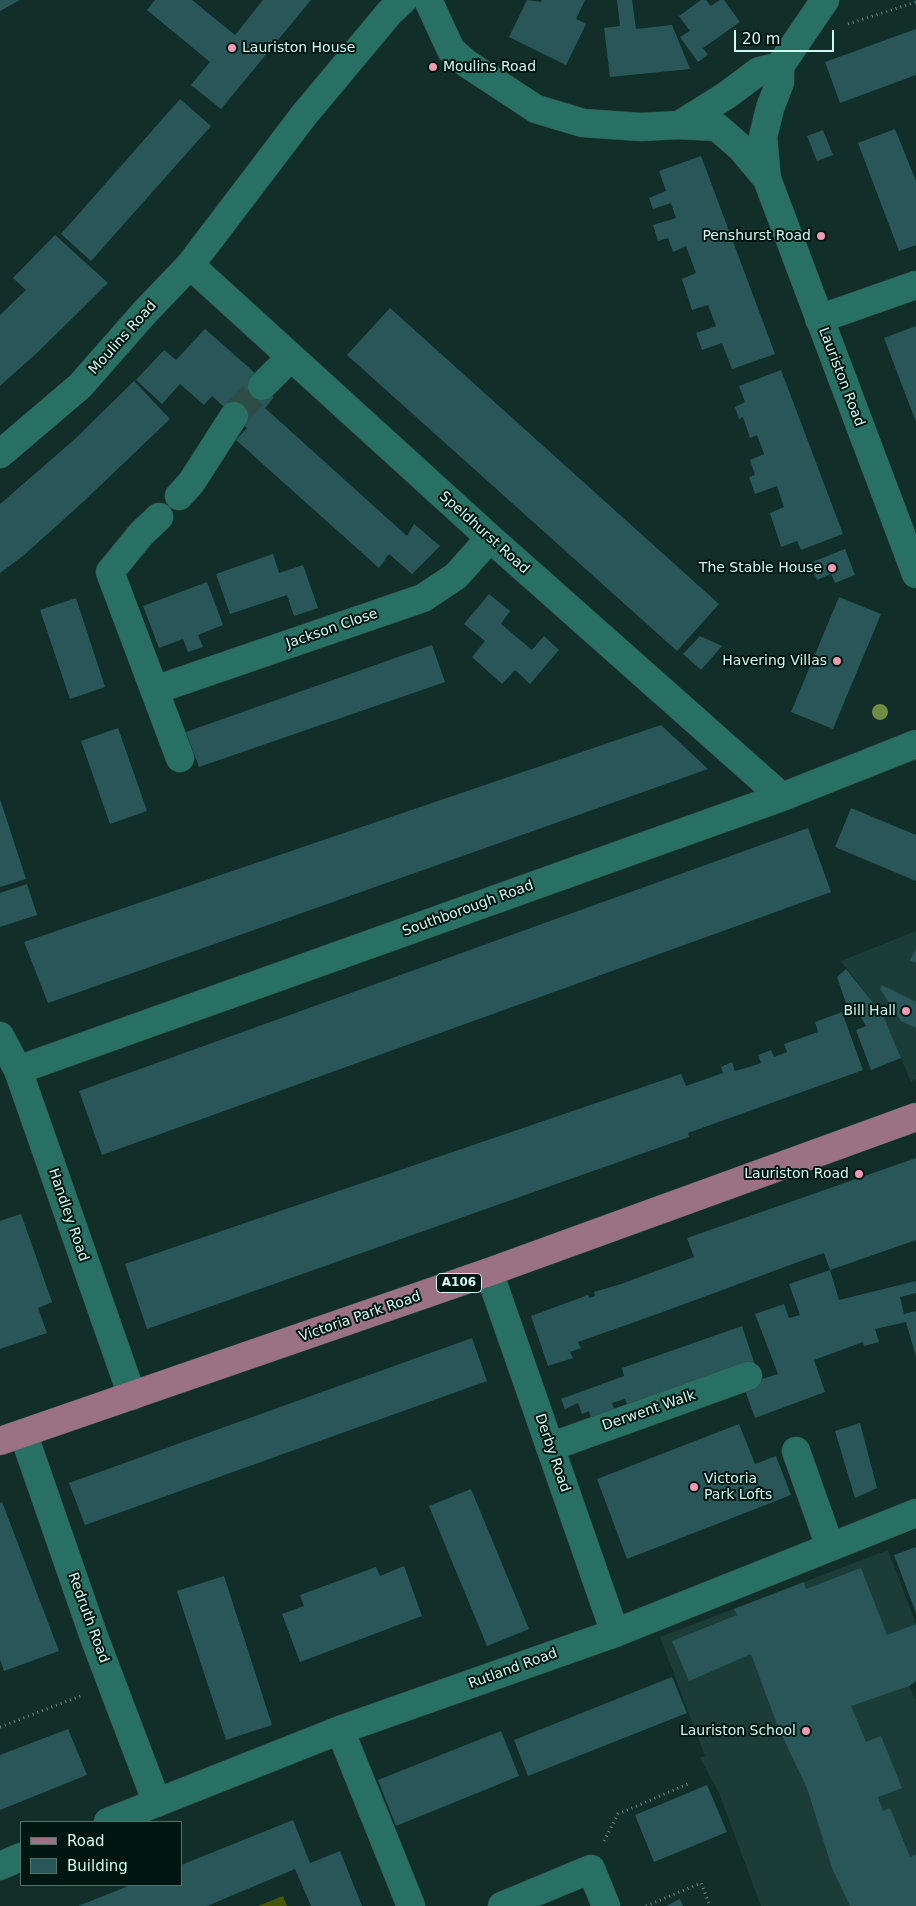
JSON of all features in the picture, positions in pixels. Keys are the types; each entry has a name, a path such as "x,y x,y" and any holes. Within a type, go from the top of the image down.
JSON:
{"main road":[{"name":"Victoria Park Road","path":"12,1437 489,1272 916,1116"}],"street":[{"name":"Moulins Road","path":"0,454 80,386 145,312 190,265 304,115 390,12 403,0"},
{"name":"Lauriston Road","path":"428,0 451,50 466,64 536,109 583,123 641,127 679,125 717,127 741,148 768,179"},
{"path":"679,125 727,95 759,71 780,66 825,0"},
{"name":"Lauriston Road","path":"780,66 780,82 770,108 763,137 768,179 916,574"},
{"name":"Speldhurst Road","path":"190,265 490,538 782,797"},
{"path":"819,319 916,285"},
{"path":"262,386 291,358"},
{"path":"179,496 191,483 234,416"},
{"path":"159,517 141,534 110,572 180,758"},
{"name":"Jackson Close","path":"155,690 423,598 456,576 490,538"},
{"name":"Southborough Road","path":"18,1070 782,797 916,744"},
{"name":"Handley Road","path":"0,1036 18,1070 132,1396"},
{"name":"Derby Road","path":"489,1272 615,1633"},
{"name":"Derwent Walk","path":"550,1447 748,1376"},
{"name":"Redruth Road","path":"12,1437 112,1683 157,1802"},
{"path":"796,1451 830,1547"},
{"name":"Rutland Road","path":"110,1821 340,1730 615,1633 916,1513"},
{"path":"340,1730 411,1906"},
{"path":"0,1866 20,1857"},
{"path":"502,1906 591,1869 606,1906"}],"path":[{"path":"845,25 916,2"},
{"path":"0,1727 112,1683"},
{"path":"591,1869 618,1814 690,1783"},
{"path":"646,1906 701,1883 710,1906"}],"shaded area":[{"path":"916,931 916,1079 911,1082 883,1015 841,961"},
{"name":"Lauriston School","path":"888,1550 916,1624 916,1681 909,1686 916,1699 916,1906 761,1906 719,1793 700,1758 705,1756 660,1637"}],"green space":[{"path":"283,1896 287,1906 258,1906"}],"building":[{"path":"0,0 20,0 0,11"},
{"name":"Lauriston House","path":"155,0 192,0 235,35 263,0 311,0 221,109 191,85 210,62 147,10"},
{"path":"527,0 541,2 542,0 585,0 576,19 586,24 566,65 509,37"},
{"path":"617,0 632,0 636,29 672,25 690,69 610,77 604,28 620,26"},
{"path":"701,0 706,0 711,6 720,0 724,0 740,22 703,48 708,55 698,62 680,37 690,31 679,16"},
{"path":"916,29 916,75 840,103 825,62"},
{"path":"180,99 211,126 91,261 61,234"},
{"path":"895,129 916,181 916,245 899,251 858,143"},
{"path":"823,130 833,155 817,161 807,136"},
{"path":"701,156 775,354 732,369 722,343 702,350 696,333 716,326 708,305 692,310 682,279 696,273 686,246 673,252 668,238 658,241 653,225 676,218 671,203 653,209 649,198 666,191 659,171"},
{"path":"55,235 108,283 39,351 0,386 0,315 26,290 13,278"},
{"path":"390,308 719,604 677,651 347,355"},
{"path":"916,326 916,422 884,338"},
{"path":"205,329 255,373 252,377 274,397 265,408 407,536 414,524 440,546 412,574 389,554 379,568 236,440 247,428 212,396 204,405 180,384 162,404 136,380 164,350 176,360"},
{"path":"781,370 843,534 801,550 797,541 781,547 770,513 784,507 777,486 755,494 749,477 755,475 750,460 764,454 757,435 750,438 743,417 739,419 735,407 745,402 739,386"},
{"path":"134,381 170,419 83,502 23,556 0,573 0,504 75,439"},
{"name":"The Stable House","path":"845,549 855,575 835,583 831,574 817,580 810,563"},
{"path":"273,554 279,573 303,565 318,608 294,616 287,595 230,614 216,574"},
{"path":"207,582 223,625 198,635 203,647 188,652 183,639 159,648 143,606"},
{"path":"489,594 510,611 501,624 532,650 544,636 559,650 530,684 515,670 502,684 472,657 485,641 464,624"},
{"path":"839,597 881,614 833,729 791,712"},
{"path":"76,598 105,687 70,699 40,610"},
{"path":"700,636 722,646 701,670 683,654"},
{"path":"432,645 445,682 199,767 186,732"},
{"path":"661,725 708,769 48,1003 24,942"},
{"path":"118,728 147,811 110,824 81,741"},
{"path":"0,799 26,879 0,887"},
{"path":"851,808 916,835 916,881 835,847"},
{"path":"808,828 831,892 102,1155 79,1091"},
{"path":"27,884 37,915 0,927 0,893"},
{"path":"916,949 916,963 910,960"},
{"path":"846,969 883,1015 901,1058 871,1070 856,1030 866,1026 853,1004 847,1006 837,977"},
{"name":"Bill Hall","path":"882,985 916,1002 916,1028 901,1021 880,989"},
{"path":"842,1012 863,1070 688,1133 689,1137 147,1329 125,1264 681,1074 686,1086 723,1073 721,1067 732,1062 735,1071 761,1063 758,1055 771,1050 774,1057 787,1052 784,1044 818,1032 815,1022"},
{"path":"916,1158 916,1240 830,1270 824,1253 578,1342 581,1348 570,1352 573,1358 548,1366 531,1316 588,1295 589,1298 595,1296 594,1292 694,1257 687,1238"},
{"path":"21,1214 52,1302 38,1308 47,1333 0,1349 0,1221"},
{"path":"830,1270 839,1300 916,1281 916,1293 900,1297 904,1314 916,1311 916,1357 906,1322 875,1329 879,1342 864,1346 863,1342 814,1360 825,1392 755,1418 743,1385 778,1374 755,1314 784,1304 789,1318 800,1315 789,1284"},
{"path":"742,1326 755,1365 629,1410 625,1399 612,1403 616,1413 592,1421 589,1411 582,1414 578,1403 565,1409 561,1399 624,1376 622,1368"},
{"path":"472,1338 487,1381 85,1525 69,1483"},
{"path":"860,1423 877,1488 855,1498 835,1431"},
{"name":"Victoria Park Lofts","path":"739,1424 755,1464 776,1456 791,1495 627,1559 597,1479"},
{"path":"471,1489 529,1629 487,1646 429,1506"},
{"path":"2,1502 59,1651 4,1671 0,1660 0,1503"},
{"path":"916,1547 916,1613 894,1555"},
{"path":"404,1566 422,1616 300,1662 282,1614 304,1606 300,1595 376,1567 380,1576"},
{"path":"861,1568 887,1635 916,1624 916,1681 909,1686 851,1706 866,1742 881,1736 902,1788 878,1797 883,1811 890,1808 910,1857 916,1854 916,1906 850,1906 832,1868 807,1788 778,1727 751,1654 689,1681 672,1641 737,1615 734,1609 804,1582 806,1589"},
{"path":"224,1576 272,1725 226,1740 177,1591"},
{"path":"672,1677 687,1713 528,1776 514,1740"},
{"path":"68,1729 87,1775 0,1810 0,1755"},
{"path":"501,1731 519,1776 396,1826 378,1780"},
{"path":"707,1785 727,1832 654,1862 635,1815"},
{"path":"293,1820 310,1863 340,1851 362,1906 311,1906 295,1869 207,1906 78,1906 128,1886 182,1886 182,1865"},
{"path":"680,1899 683,1906 666,1906"}],"tunnel":[{"path":"234,416 262,386"}],"place":[{"name":"Lauriston House","path":"232,48"},
{"name":"Moulins Road","path":"433,67"},
{"name":"Penshurst Road","path":"821,236"},
{"name":"The Stable House","path":"832,568"},
{"name":"Havering Villas","path":"837,661"},
{"name":"Bill Hall","path":"906,1011"},
{"name":"Lauriston Road","path":"859,1174"},
{"name":"Victoria Park Lofts","path":"694,1487"},
{"name":"Lauriston School","path":"806,1731"}]}
